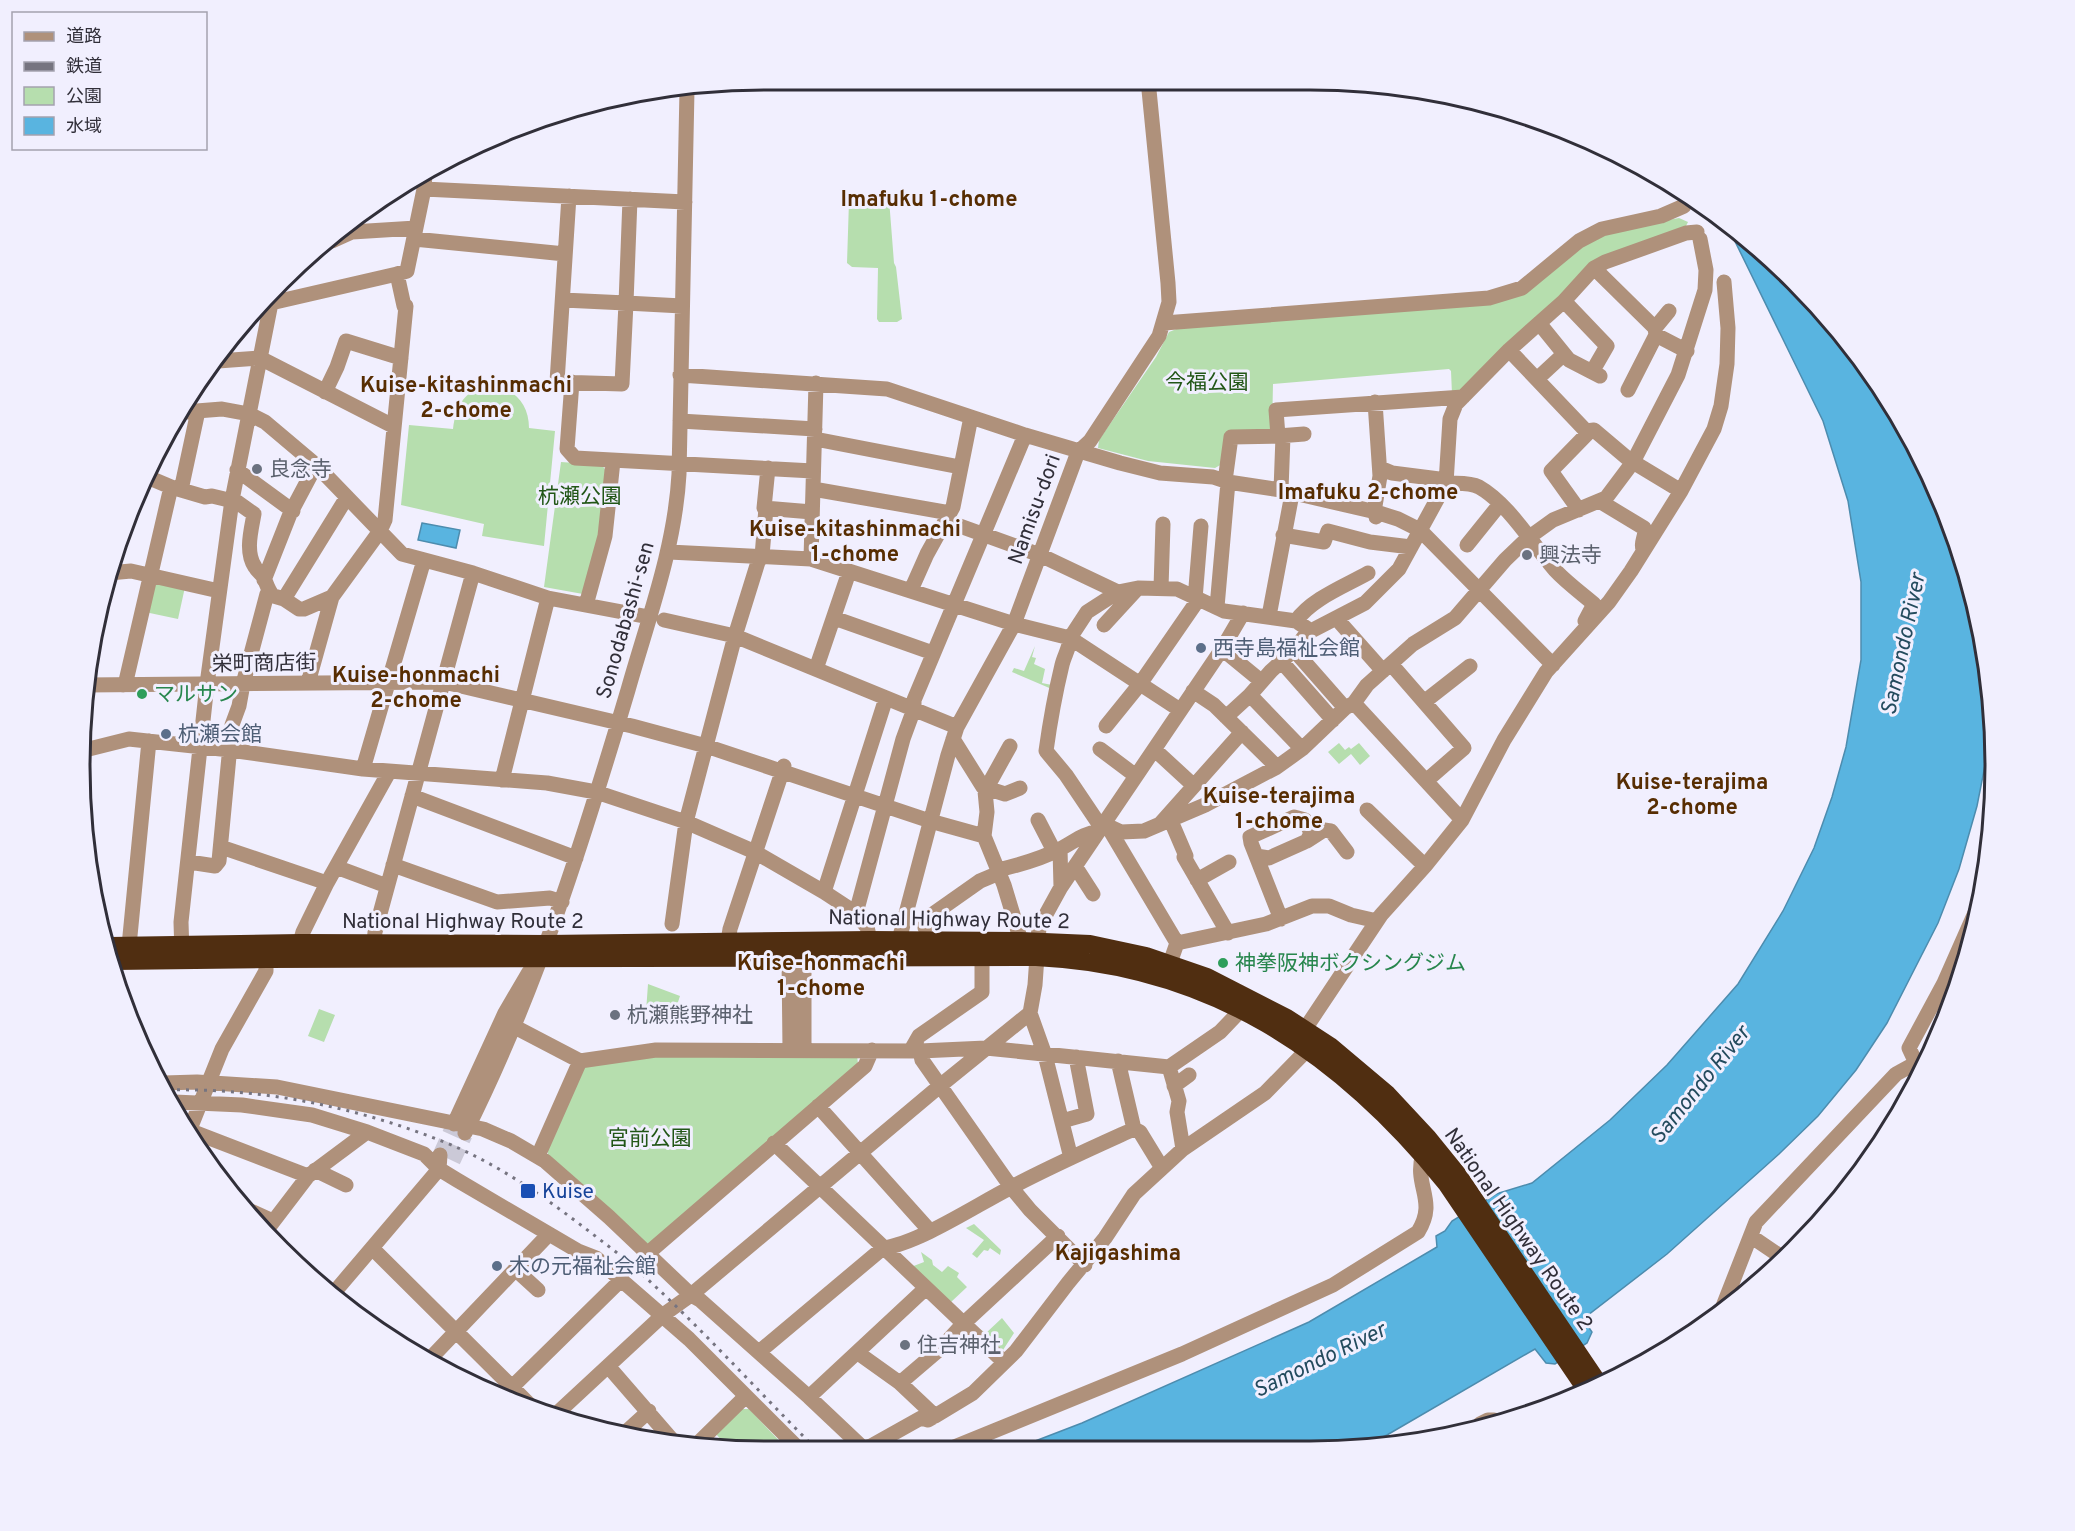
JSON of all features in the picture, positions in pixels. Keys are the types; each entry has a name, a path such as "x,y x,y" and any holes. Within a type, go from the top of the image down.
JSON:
{"highway":[{"name":"National Highway Route 2","path":"115,946 266,959 544,951 728,942 870,940 899,948 982,957 1033,947 1143,972 1194,989 1241,1010 1308,1049 1329,1064 1452,1179"},
{"name":"National Highway Route 2","path":"119,960 182,952 300,943 796,957 899,948 1108,947 1170,963 1207,976 1244,994 1305,1029 1330,1046 1387,1094 1428,1138 1452,1179 1584,1378"}],"street":[{"name":"Namisu-dori","path":"899,948 930,821 955,733 1014,624 1078,452 1090,441 1159,336 1164,323 1168,302 1168,283 1149,90"},
{"name":"Sonodabashi-sen","path":"463,1128 513,1026 562,902 669,552 677,502 679,464 687,95"},
{"path":"280,296 407,272 424,182"},
{"path":"424,189 685,202"},
{"path":"569,196 557,382 622,384 630,199"},
{"path":"1164,323 1503,296 1522,288 1579,241 1602,229 1661,216 1684,206"},
{"path":"351,232 415,233 565,255"},
{"path":"925,928 926,919 998,871 1018,866 1057,850 1087,833 1103,828 1121,832 1144,831 1205,805 1277,767 1302,749 1350,705 1367,685 1413,644 1455,618 1505,560 1528,538 1553,520 1606,498 1633,463 1678,375 1705,290 1706,270 1698,236 1686,233 1594,268 1564,301 1509,350 1463,396 1456,404 1450,419 1446,482 1399,570 1365,603 1306,634 1294,650 1226,717"},
{"path":"1594,268 1655,331 1686,351"},
{"path":"308,683 332,597 380,531 385,520 406,306 404,306 397,274"},
{"path":"1305,1029 1377,921 1462,820 1504,740 1546,672 1609,602 1681,491 1714,429 1721,406 1727,364 1728,328 1724,282"},
{"path":"563,300 682,306"},
{"path":"1539,322 1569,360 1596,374 1607,346 1564,301"},
{"path":"182,952 181,922 219,591 237,470 270,307"},
{"path":"1628,390 1655,331 1669,311"},
{"path":"325,392 346,341 401,358"},
{"path":"1509,350 1589,432"},
{"path":"1537,379 1564,354"},
{"path":"225,360 260,358 393,426"},
{"path":"680,375 887,388 1078,452 1160,472 1213,477 1227,482 1286,492 1398,519 1420,530 1553,665"},
{"path":"572,382 567,449 575,458 813,471"},
{"path":"811,559 816,383"},
{"path":"1269,616 1283,535 1286,492 1281,436 1276,410 1463,396"},
{"path":"1375,402 1380,468 1376,515"},
{"path":"123,685 126,681 150,575 176,488 191,412 222,409 249,414 265,422 316,465 402,554 473,573 548,598 649,617"},
{"path":"911,590 927,554 953,507 971,417"},
{"path":"680,421 815,434 960,467"},
{"path":"1579,510 1551,471 1589,432 1594,430 1633,463 1681,491"},
{"path":"1217,607 1231,437 1304,434"},
{"path":"856,913 903,739 914,709 914,700 1025,435"},
{"path":"586,605 605,536 613,461"},
{"path":"264,580 292,511 316,465"},
{"path":"672,924 686,822 735,636 758,562 762,556 768,468"},
{"path":"1380,468 1478,487 1500,504 1557,572 1593,603 1609,602"},
{"path":"237,470 292,511"},
{"path":"154,480 205,497 232,500 254,514 249,546 250,555 267,588 278,597 299,609 332,597"},
{"path":"813,489 948,517 1040,555 1118,592"},
{"path":"278,597 347,497"},
{"path":"1601,502 1644,528 1641,546 1644,550"},
{"path":"1467,545 1500,504"},
{"path":"765,508 812,512"},
{"path":"1161,588 1163,524"},
{"path":"1106,726 1140,684 1197,599 1201,526"},
{"path":"1283,535 1324,542 1328,531 1370,542 1411,547"},
{"path":"669,552 811,559 1014,624 1070,638 1180,710"},
{"path":"363,770 423,560"},
{"path":"119,572 131,571 219,591"},
{"path":"812,666 834,618 849,572"},
{"path":"374,944 387,886 473,573"},
{"path":"1296,621 1319,600 1368,573"},
{"path":"1104,625 1138,588"},
{"path":"1178,943 1066,775 1042,757 1070,638 1087,612 1118,592 1138,588 1176,589 1224,611 1296,621 1311,631"},
{"path":"189,862 215,866 219,861 232,725 239,706 267,594 278,597"},
{"path":"502,780 548,598"},
{"path":"1580,635 1593,603"},
{"path":"1071,1158 1045,1055 1030,1012 1035,985 1033,947 1039,927 1061,886 1103,828 1243,614"},
{"path":"834,618 933,653"},
{"path":"1336,618 1424,702 1464,748 1426,781"},
{"path":"664,620 735,636 914,709 955,733 978,781 986,789 1005,794 1020,788"},
{"path":"1222,649 1262,681"},
{"path":"1294,650 1426,781 1462,820"},
{"path":"1281,661 1333,720"},
{"path":"1424,702 1470,666"},
{"name":"栄町商店街","path":"95,685 444,682 706,746 783,769 800,778 930,821 984,836"},
{"path":"1193,691 1214,705 1277,767"},
{"path":"1250,694 1302,749"},
{"path":"824,892 886,698"},
{"path":"1165,823 1193,784 1242,732"},
{"path":"90,749 121,740 148,741 230,750 363,770 547,783 596,792 686,822 755,852 856,913 867,927 870,940"},
{"path":"129,946 148,741"},
{"path":"1010,746 986,789 987,812 984,836 1033,947"},
{"path":"1100,749 1136,776"},
{"path":"1155,750 1193,784"},
{"path":"728,942 730,929 783,769"},
{"path":"300,943 327,883 389,772"},
{"path":"412,796 576,858"},
{"path":"1367,810 1378,830 1425,866"},
{"path":"1281,919 1250,837 1294,817 1305,820 1311,833 1307,841"},
{"path":"1038,820 1057,850 1061,886"},
{"path":"1165,823 1186,856 1184,857 1228,933"},
{"path":"1256,856 1269,858 1307,841 1324,830 1331,831 1347,852"},
{"path":"221,847 327,883"},
{"path":"1197,880 1229,862"},
{"path":"393,865 497,902 550,898 562,902"},
{"path":"1075,866 1093,894"},
{"path":"336,867 387,886"},
{"path":"1178,943 1281,919 1312,906 1329,906 1351,915 1377,921"},
{"path":"1170,963 1178,943"},
{"path":"1917,1059 1909,1048 1944,983 1960,947"},
{"path":"463,1128 517,990 544,951"},
{"path":"796,957 797,1050"},
{"path":"982,957 982,992 919,1036 916,1050 1011,1187 1030,1210 1085,1264"},
{"path":"193,1124 222,1049 266,971 266,959"},
{"path":"513,1026 580,1061 656,1050 986,1048 1169,1066 1220,1032 1241,1010"},
{"path":"562,1409 663,1315 692,1295 1030,1012"},
{"path":"892,1441 973,1393 1016,1351 1105,1238 1134,1194 1182,1149 1265,1093 1308,1049"},
{"path":"647,1254 865,1066 872,1050"},
{"path":"1062,1121 1087,1114 1076,1058"},
{"path":"538,1156 580,1061"},
{"path":"1118,1061 1134,1129"},
{"path":"1169,1066 1179,1101 1182,1149"},
{"path":"1728,1295 1756,1222 1896,1074 1914,1066"},
{"path":"1174,1086 1189,1075"},
{"path":"170,1083 277,1087 463,1128 483,1129 538,1156 609,1217 692,1295 759,1352 856,1441"},
{"path":"179,1102 242,1105 312,1115 367,1132 444,1162 549,1234 578,1251 596,1258 663,1315 791,1441"},
{"path":"818,1106 930,1231"},
{"path":"1134,1129 1140,1132 1162,1168"},
{"path":"759,1352 883,1248 894,1246 930,1231 1011,1187 1134,1129"},
{"path":"270,1224 311,1173 367,1132"},
{"path":"199,1133 346,1185"},
{"path":"774,1143 1004,1362"},
{"path":"971,1441 1182,1354 1333,1285 1418,1232 1424,1222 1427,1209 1419,1167 1423,1154"},
{"path":"338,1288 444,1162"},
{"path":"434,1354 549,1234"},
{"path":"900,1383 941,1348 963,1324 1058,1236"},
{"path":"1752,1237 1776,1253"},
{"path":"372,1248 456,1331 506,1389"},
{"path":"515,1269 538,1290"},
{"path":"509,1391 622,1279"},
{"path":"809,1397 926,1288"},
{"path":"858,1353 900,1383 931,1418"},
{"path":"608,1366 667,1433"},
{"path":"703,1438 746,1396"},
{"path":"631,1427 648,1411"},
{"path":"880,1441 921,1418 931,1418"}],"green space":[{"path":"881,196 889,199 894,263 902,319 897,322 879,322 877,319 878,268 852,267 847,263 849,201 851,198"},
{"name":"今福公園","path":"1679,218 1688,222 1684,230 1616,254 1459,394 1452,394 1449,369 1273,384 1272,429 1228,433 1224,463 1215,468 1148,461 1098,448 1099,440 1156,357 1169,332 1179,328 1487,304 1600,235"},
{"path":"488,386 505,389 518,398 526,411 529,428 555,431 544,546 482,536 484,524 401,505 409,425 453,429 456,413 462,401 472,392"},
{"name":"杭瀬公園","path":"561,462 602,465 606,471 596,552 583,594 544,587"},
{"path":"151,581 185,587 178,619 145,612"},
{"path":"1035,646 1032,657 1036,658 1034,664 1045,669 1042,683 1052,685 1054,690 1012,672 1014,668 1024,671"},
{"path":"1339,743 1345,750 1359,743 1370,756 1360,765 1351,754 1339,764 1328,752"},
{"path":"648,984 680,996 677,1005 646,1012"},
{"path":"319,1009 335,1015 324,1042 308,1036"},
{"name":"宮前公園","path":"857,1054 858,1065 651,1244 644,1244 548,1158 548,1149 582,1069 593,1063 660,1055"},
{"path":"974,1224 1001,1250 1000,1255 990,1248 988,1251 984,1250 977,1258 972,1254 984,1240 966,1228"},
{"path":"921,1252 942,1272 948,1266 959,1273 957,1277 967,1287 950,1303 911,1267 924,1262"},
{"path":"1002,1318 1014,1333 1003,1350 985,1339 973,1325 986,1333"},
{"path":"742,1409 749,1409 779,1441 721,1440 716,1434"}],"water":[{"name":"Samondo River","path":"1735,242 1787,288 1817,320 1871,390 1895,428 1934,507 1949,548 1972,634 1979,677 1984,721 1985,766 1977,806 1959,869 1938,923 1887,1023 1856,1070 1818,1116 1779,1154 1667,1254 1583,1319 1592,1332 1587,1343 1555,1364 1546,1363 1535,1349 1384,1437 1310,1441 1035,1441 1082,1423 1309,1322 1437,1247 1436,1236 1445,1231 1452,1221 1496,1194 1532,1183 1610,1120 1667,1065 1738,984 1783,911 1814,848 1846,747 1861,660 1861,582 1848,501 1823,421"},
{"path":"422,523 460,530 456,548 418,540"}],"tunnel":[{"path":"440,1155 454,1124"},
{"path":"453,1161 465,1135"}],"railway":[{"path":"173,1090 237,1092 340,1109 439,1140 499,1169 554,1205 637,1269 808,1441"}],"place":[{"name":"良念寺","path":"257,469"},
{"name":"興法寺","path":"1527,555"},
{"name":"西寺島福祉会館","path":"1201,648"},
{"name":"マルサン","path":"142,694"},
{"name":"杭瀬会館","path":"166,734"},
{"name":"神拳阪神ボクシングジム","path":"1223,963"},
{"name":"杭瀬熊野神社","path":"615,1015"},
{"name":"Kuise","path":"528,1191"},
{"name":"木の元福祉会館","path":"497,1266"},
{"name":"住吉神社","path":"905,1345"}],"district":[{"name":"Imafuku 1-chome","path":"929,198"},
{"name":"Kuise-kitashinmachi 2-chome","path":"466,396"},
{"name":"Imafuku 2-chome","path":"1368,491"},
{"name":"Kuise-kitashinmachi 1-chome","path":"855,540"},
{"name":"Kuise-honmachi 2-chome","path":"416,686"},
{"name":"Kuise-terajima 2-chome","path":"1692,794"},
{"name":"Kuise-terajima 1-chome","path":"1279,808"},
{"name":"Kuise-honmachi 1-chome","path":"821,974"},
{"name":"Kajigashima","path":"1118,1252"}]}
